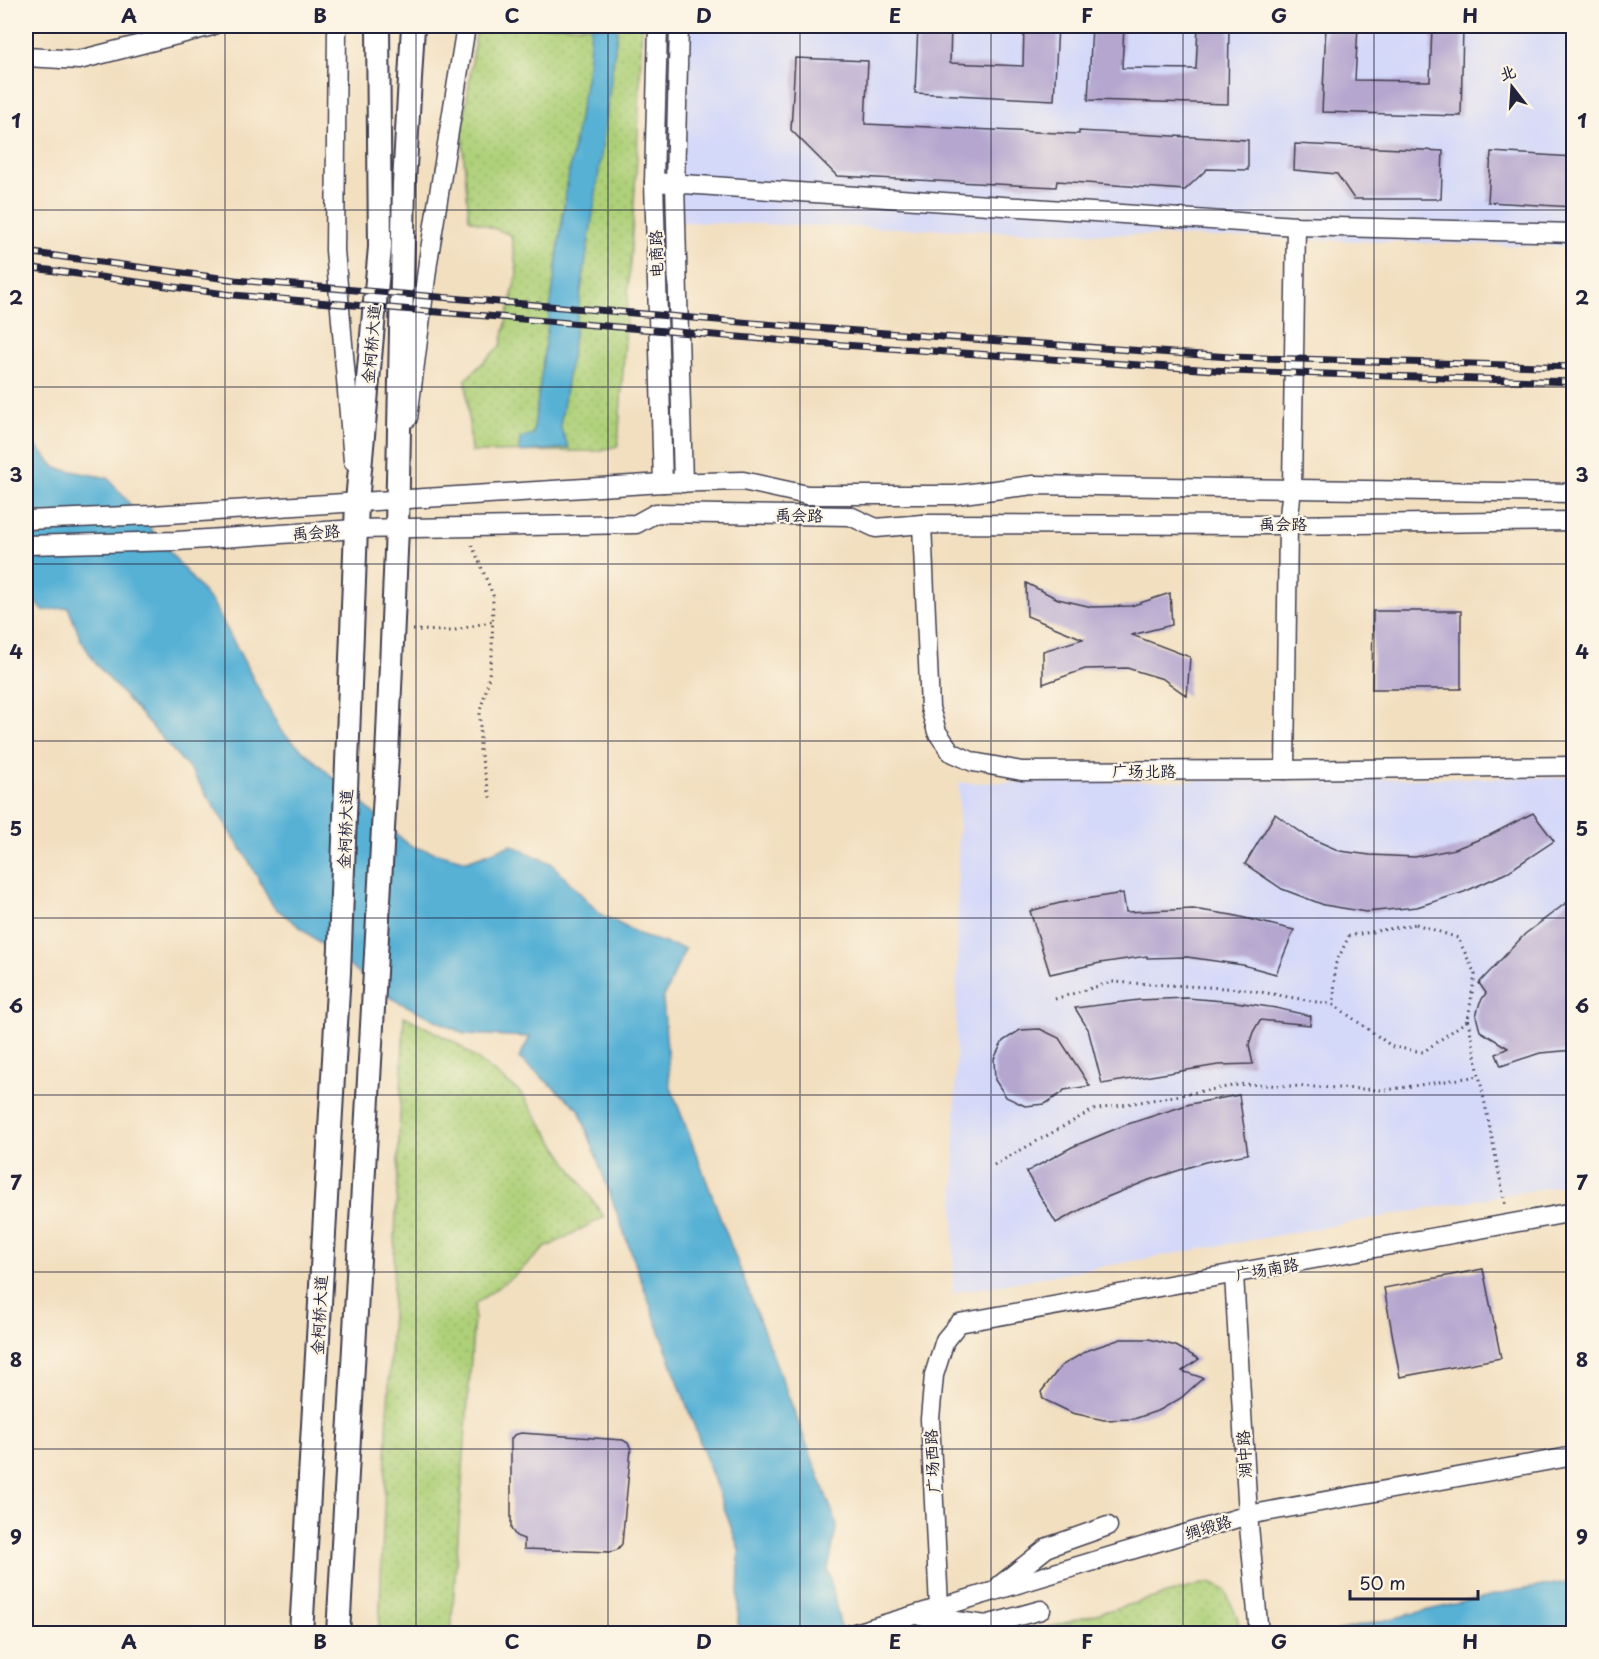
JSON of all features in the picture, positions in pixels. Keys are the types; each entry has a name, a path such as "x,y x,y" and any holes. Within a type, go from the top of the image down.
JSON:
{"main road":[{"name":"金柯桥大道","path":"300,1634 339,972 357,501 380,247 378,26"},
{"name":"金柯桥大道","path":"339,1634 375,1000 393,630 404,184 413,26"}],"street":[{"path":"26,57 79,60 212,26"},
{"path":"337,26 335,250 357,501"},
{"path":"398,500 428,261 466,26"},
{"name":"电商路","path":"658,26 654,182 663,483"},
{"name":"电商路","path":"679,26 675,184 683,483"},
{"path":"654,182 1296,226 1574,233"},
{"path":"1285,770 1288,525 1292,488 1296,226"},
{"name":"禹会路","path":"26,520 153,515 663,483 743,481 807,495 955,495 1033,485 1574,493"},
{"name":"禹会路","path":"26,545 177,541 356,529 636,524 656,513 850,516 876,528 922,524 1288,525 1574,521"},
{"name":"广场北路","path":"922,524 930,708 937,732 951,752 973,762 1022,771 1574,766"},
{"name":"广场南路","path":"959,1323 1574,1212"},
{"name":"湖中路","path":"1234,1275 1248,1515 1258,1625"},
{"name":"广场西路","path":"939,1607 930,1419 934,1375 945,1340 959,1323"},
{"name":"绸缎路","path":"858,1631 1248,1515 1574,1456"},
{"path":"992,1592 1048,1547 1108,1526"},
{"path":"913,1615 986,1625 1041,1610"}],"path":[{"path":"463,527 480,561 493,595 492,657 480,711 480,751 491,801"},
{"path":"393,630 451,631 494,621"},
{"path":"1334,1005 1335,966 1349,936 1416,924 1458,938 1475,974 1468,1020 1510,1224"},
{"path":"1055,999 1112,982 1244,989 1334,1005 1393,1047 1423,1052 1468,1020"},
{"path":"994,1165 1093,1110 1244,1084 1386,1090 1479,1076"}],"shaded area":[{"path":"662,26 1573,26 1573,247 648,221"},
{"path":"1573,777 1573,1183 953,1293 959,783"}],"green space":[{"path":"477,26 642,26 637,157 618,446 597,451 471,452 466,379 501,345 517,273 511,235 469,219 462,134"},
{"path":"404,1016 456,1043 520,1092 604,1217 545,1248 515,1275 475,1304 451,1633 379,1633"},
{"path":"1209,1582 1225,1590 1237,1617 1241,1633 1029,1633"}],"water":[{"path":"591,26 618,26 596,194 560,427 569,448 519,452 520,438 533,434 567,184 588,67"},
{"path":"26,435 56,468 108,478 214,605 281,731 410,846 467,861 511,845 551,863 600,914 645,937 685,949 663,999 670,1085 837,1524 828,1570 842,1633 743,1633 738,1624 739,1549 579,1109 519,1058 530,1037 464,1034 389,997 273,906 246,856 192,772 96,664 81,640 68,607 43,611 26,589"},
{"path":"1573,1581 1573,1633 1329,1633 1507,1592"}],"building":[{"path":"918,26 951,26 950,63 1023,66 1024,26 1058,26 1054,100 915,93"},
{"path":"1092,26 1124,26 1122,68 1196,69 1198,26 1229,26 1228,104 1088,100"},
{"path":"1326,26 1358,26 1355,80 1430,81 1432,26 1463,26 1461,116 1322,112"},
{"path":"795,58 868,61 865,124 1079,134 1079,131 1248,140 1248,170 1207,169 1185,190 1057,181 1056,187 837,176 791,130"},
{"path":"1295,144 1443,151 1441,199 1354,199 1337,174 1294,170"},
{"path":"1491,152 1574,157 1574,207 1488,202"},
{"path":"1026,583 1058,599 1092,607 1131,606 1170,593 1172,625 1132,635 1190,657 1187,696 1163,679 1127,668 1085,669 1043,684 1043,651 1083,639 1027,616"},
{"path":"1373,611 1461,611 1461,689 1372,689"},
{"path":"1533,813 1554,841 1506,873 1464,892 1417,907 1366,912 1324,905 1282,889 1245,864 1275,814 1308,837 1340,851 1415,857 1455,849 1490,835"},
{"path":"1123,893 1126,912 1193,909 1232,915 1294,930 1276,974 1243,965 1187,957 1147,958 1147,956 1050,974 1030,911 1060,903"},
{"path":"1574,897 1574,1050 1540,1053 1501,1066 1496,1054 1508,1048 1480,1031 1476,1016 1480,1002 1486,993 1479,983 1525,934"},
{"path":"1187,998 1276,1008 1311,1016 1310,1025 1260,1020 1249,1045 1253,1064 1218,1065 1102,1084 1088,1029 1075,1008 1139,1000"},
{"path":"1040,1029 1059,1038 1090,1086 1064,1090 1045,1104 1025,1106 1006,1097 995,1080 994,1059 1003,1041 1020,1030"},
{"path":"1239,1095 1248,1154 1205,1162 1149,1180 1095,1202 1056,1223 1026,1172 1072,1147 1125,1125 1190,1104"},
{"path":"1483,1269 1501,1358 1400,1377 1384,1288"},
{"path":"1121,1339 1149,1339 1176,1346 1199,1359 1182,1371 1203,1378 1181,1398 1160,1410 1134,1419 1104,1420 1072,1413 1043,1399 1041,1392 1061,1366 1088,1350"},
{"path":"521,1433 623,1440 628,1443 631,1449 622,1544 617,1550 610,1552 524,1549 524,1539 516,1536 511,1529 511,1439 514,1435"}],"railway":[{"path":"26,252 235,280 801,327 1230,357 1574,367"},
{"path":"26,267 233,295 799,342 1229,371 1574,382"}]}
